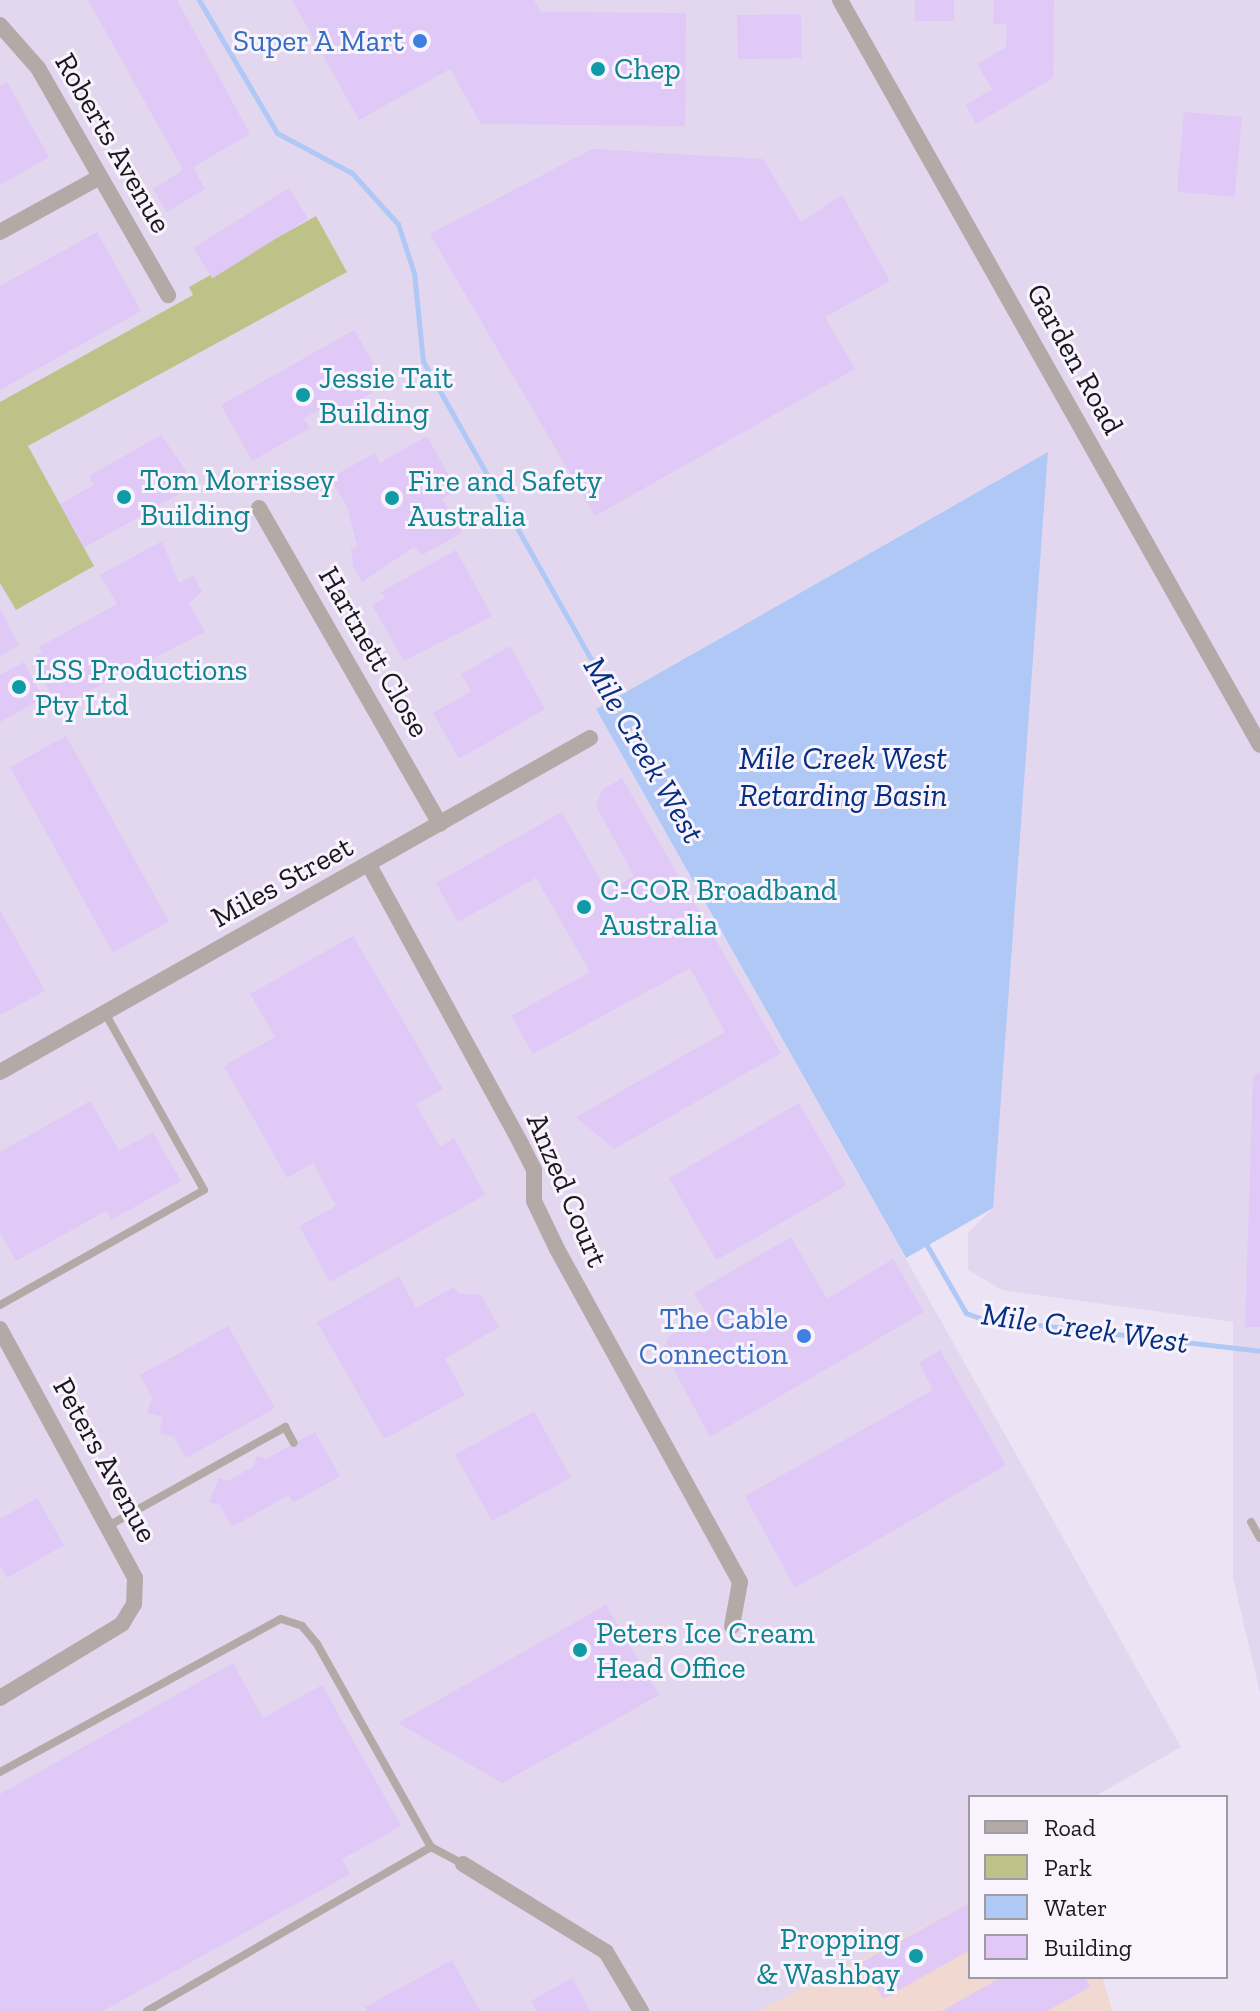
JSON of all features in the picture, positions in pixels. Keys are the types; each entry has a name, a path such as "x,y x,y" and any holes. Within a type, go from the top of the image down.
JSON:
{"street":[{"name":"Garden Road","path":"840,0 1260,745"},
{"name":"Roberts Avenue","path":"0,25 38,68 168,295"},
{"path":"0,232 100,177"},
{"name":"Hartnett Close","path":"259,508 440,824"},
{"name":"Miles Street","path":"0,1072 590,738"},
{"name":"Anzed Court","path":"369,865 534,1170 534,1201 557,1249 740,1582 732,1626"},
{"name":"Peters Avenue","path":"0,1329 110,1525 135,1578 134,1604 122,1624 0,1698"},
{"path":"463,1864 606,1952 641,2011"}],"lane":[{"path":"0,1305 204,1190 105,1013"},
{"path":"110,1525 285,1427 294,1443"},
{"path":"1251,1522 1260,1538"},
{"path":"0,1772 281,1619 302,1626 317,1644 431,1847 463,1864"},
{"path":"147,2011 431,1847"}],"shaded area":[{"path":"0,0 1260,0 1260,1693 1233,1578 1233,1322 1002,1290 968,1270 968,1233 993,1208 956,504 596,709 1181,1747 1097,1795 968,1795 968,1979 1103,1979 1112,2011 0,2011"},
{"path":"968,1904 968,1979 1103,1979 1112,2011 758,2011"}],"green space":[{"path":"316,216 347,272 28,446 94,566 16,610 0,583 0,402 193,295 189,287"}],"water":[{"name":"Mile Creek West Retarding Basin","path":"1048,452 993,1208 906,1258 596,709"}],"building":[{"path":"88,0 177,0 250,134 193,167 205,189 167,212 153,189 183,170"},
{"path":"292,0 534,0 541,12 686,13 685,126 481,124 450,69 359,120"},
{"path":"915,0 954,0 954,21 915,21"},
{"path":"994,0 1054,0 1053,78 976,124 966,105 992,89 977,64 1006,47 1007,24 993,24"},
{"path":"801,14 802,58 738,59 737,15"},
{"path":"7,82 49,157 0,185 0,86"},
{"path":"1184,112 1242,117 1235,197 1177,192"},
{"path":"592,149 763,159 801,222 842,195 890,281 825,317 855,369 595,516 430,234"},
{"path":"289,188 308,219 212,278 193,248"},
{"path":"97,232 141,311 0,390 0,286"},
{"name":"Jessie Tait Building","path":"354,330 386,385 325,419 320,410 304,418 310,428 252,461 221,405"},
{"name":"Tom Morrissey Building","path":"161,435 185,469 188,489 84,548 60,504 94,485 89,476"},
{"name":"Fire and Safety Australia","path":"427,436 457,490 442,498 462,533 422,555 414,547 362,582 353,566 351,549 357,546 347,506 330,478 375,453 380,463"},
{"path":"162,541 179,583 193,575 202,592 189,603 205,632 58,707 31,658 42,652 39,647 117,604 100,575"},
{"path":"456,550 492,616 404,661 372,605 385,598 381,592"},
{"path":"0,609 19,645 0,656"},
{"path":"510,646 545,709 459,759 433,713 471,691 461,674"},
{"name":"LSS Productions Pty Ltd","path":"24,662 43,698 0,722 0,675"},
{"path":"66,736 169,921 113,952 10,767"},
{"path":"622,778 781,1053 614,1149 576,1117 725,1032 690,968 533,1054 511,1016 590,972 536,878 458,922 436,883 562,812 607,892 634,876 596,806 602,790"},
{"path":"0,910 45,991 0,1015"},
{"path":"353,936 443,1089 416,1104 440,1147 454,1138 485,1195 330,1282 299,1226 336,1206 313,1163 287,1178 224,1066 275,1037 250,994"},
{"path":"1260,1072 1260,1327 1245,1327 1253,1076"},
{"path":"90,1101 119,1151 153,1132 181,1181 111,1220 106,1211 16,1261 0,1233 0,1152"},
{"path":"799,1103 847,1185 717,1260 669,1178"},
{"path":"791,1237 827,1299 893,1259 924,1312 710,1437 663,1349 669,1336 707,1314 694,1293"},
{"path":"399,1276 416,1308 454,1287 458,1293 481,1295 499,1327 445,1359 465,1395 384,1439 317,1322"},
{"path":"228,1326 275,1408 186,1458 174,1437 159,1433 163,1417 147,1413 152,1397 140,1375"},
{"path":"940,1350 1006,1465 795,1588 745,1496 933,1390 919,1363"},
{"path":"534,1411 571,1477 492,1521 455,1455"},
{"path":"315,1432 340,1476 293,1503 289,1495 232,1527 220,1505 209,1502 219,1478 228,1481 254,1466 257,1456 266,1459"},
{"path":"37,1498 64,1545 7,1578 0,1566 0,1519"},
{"name":"Peters Ice Cream Head Office","path":"606,1605 659,1695 502,1783 398,1723"},
{"path":"233,1663 263,1718 322,1685 401,1826 342,1859 350,1874 103,2011 0,2011 0,1794"},
{"name":"Propping & Washbay","path":"968,1904 968,1951 883,1999 862,1962"},
{"path":"452,1960 480,2011 367,2011 365,2007"},
{"path":"572,1978 590,2011 536,2011 531,2001"},
{"path":"998,1979 1086,1979 1090,1987 1047,2011 942,2011"}],"waterway":[{"name":"Mile Creek West","path":"199,0 277,133 352,173 398,224 414,273 423,361 615,702"},
{"name":"Mile Creek West","path":"925,1242 966,1313 980,1318 1260,1351"}],"place":[{"name":"Super A Mart","path":"420,41"},
{"name":"Chep","path":"598,69"},
{"name":"Jessie Tait Building","path":"303,395"},
{"name":"Tom Morrissey Building","path":"124,497"},
{"name":"Fire and Safety Australia","path":"392,498"},
{"name":"LSS Productions Pty Ltd","path":"19,687"},
{"name":"C-COR Broadband Australia","path":"584,907"},
{"name":"The Cable Connection","path":"804,1336"},
{"name":"Peters Ice Cream Head Office","path":"580,1650"},
{"name":"Propping & Washbay","path":"916,1956"}]}
